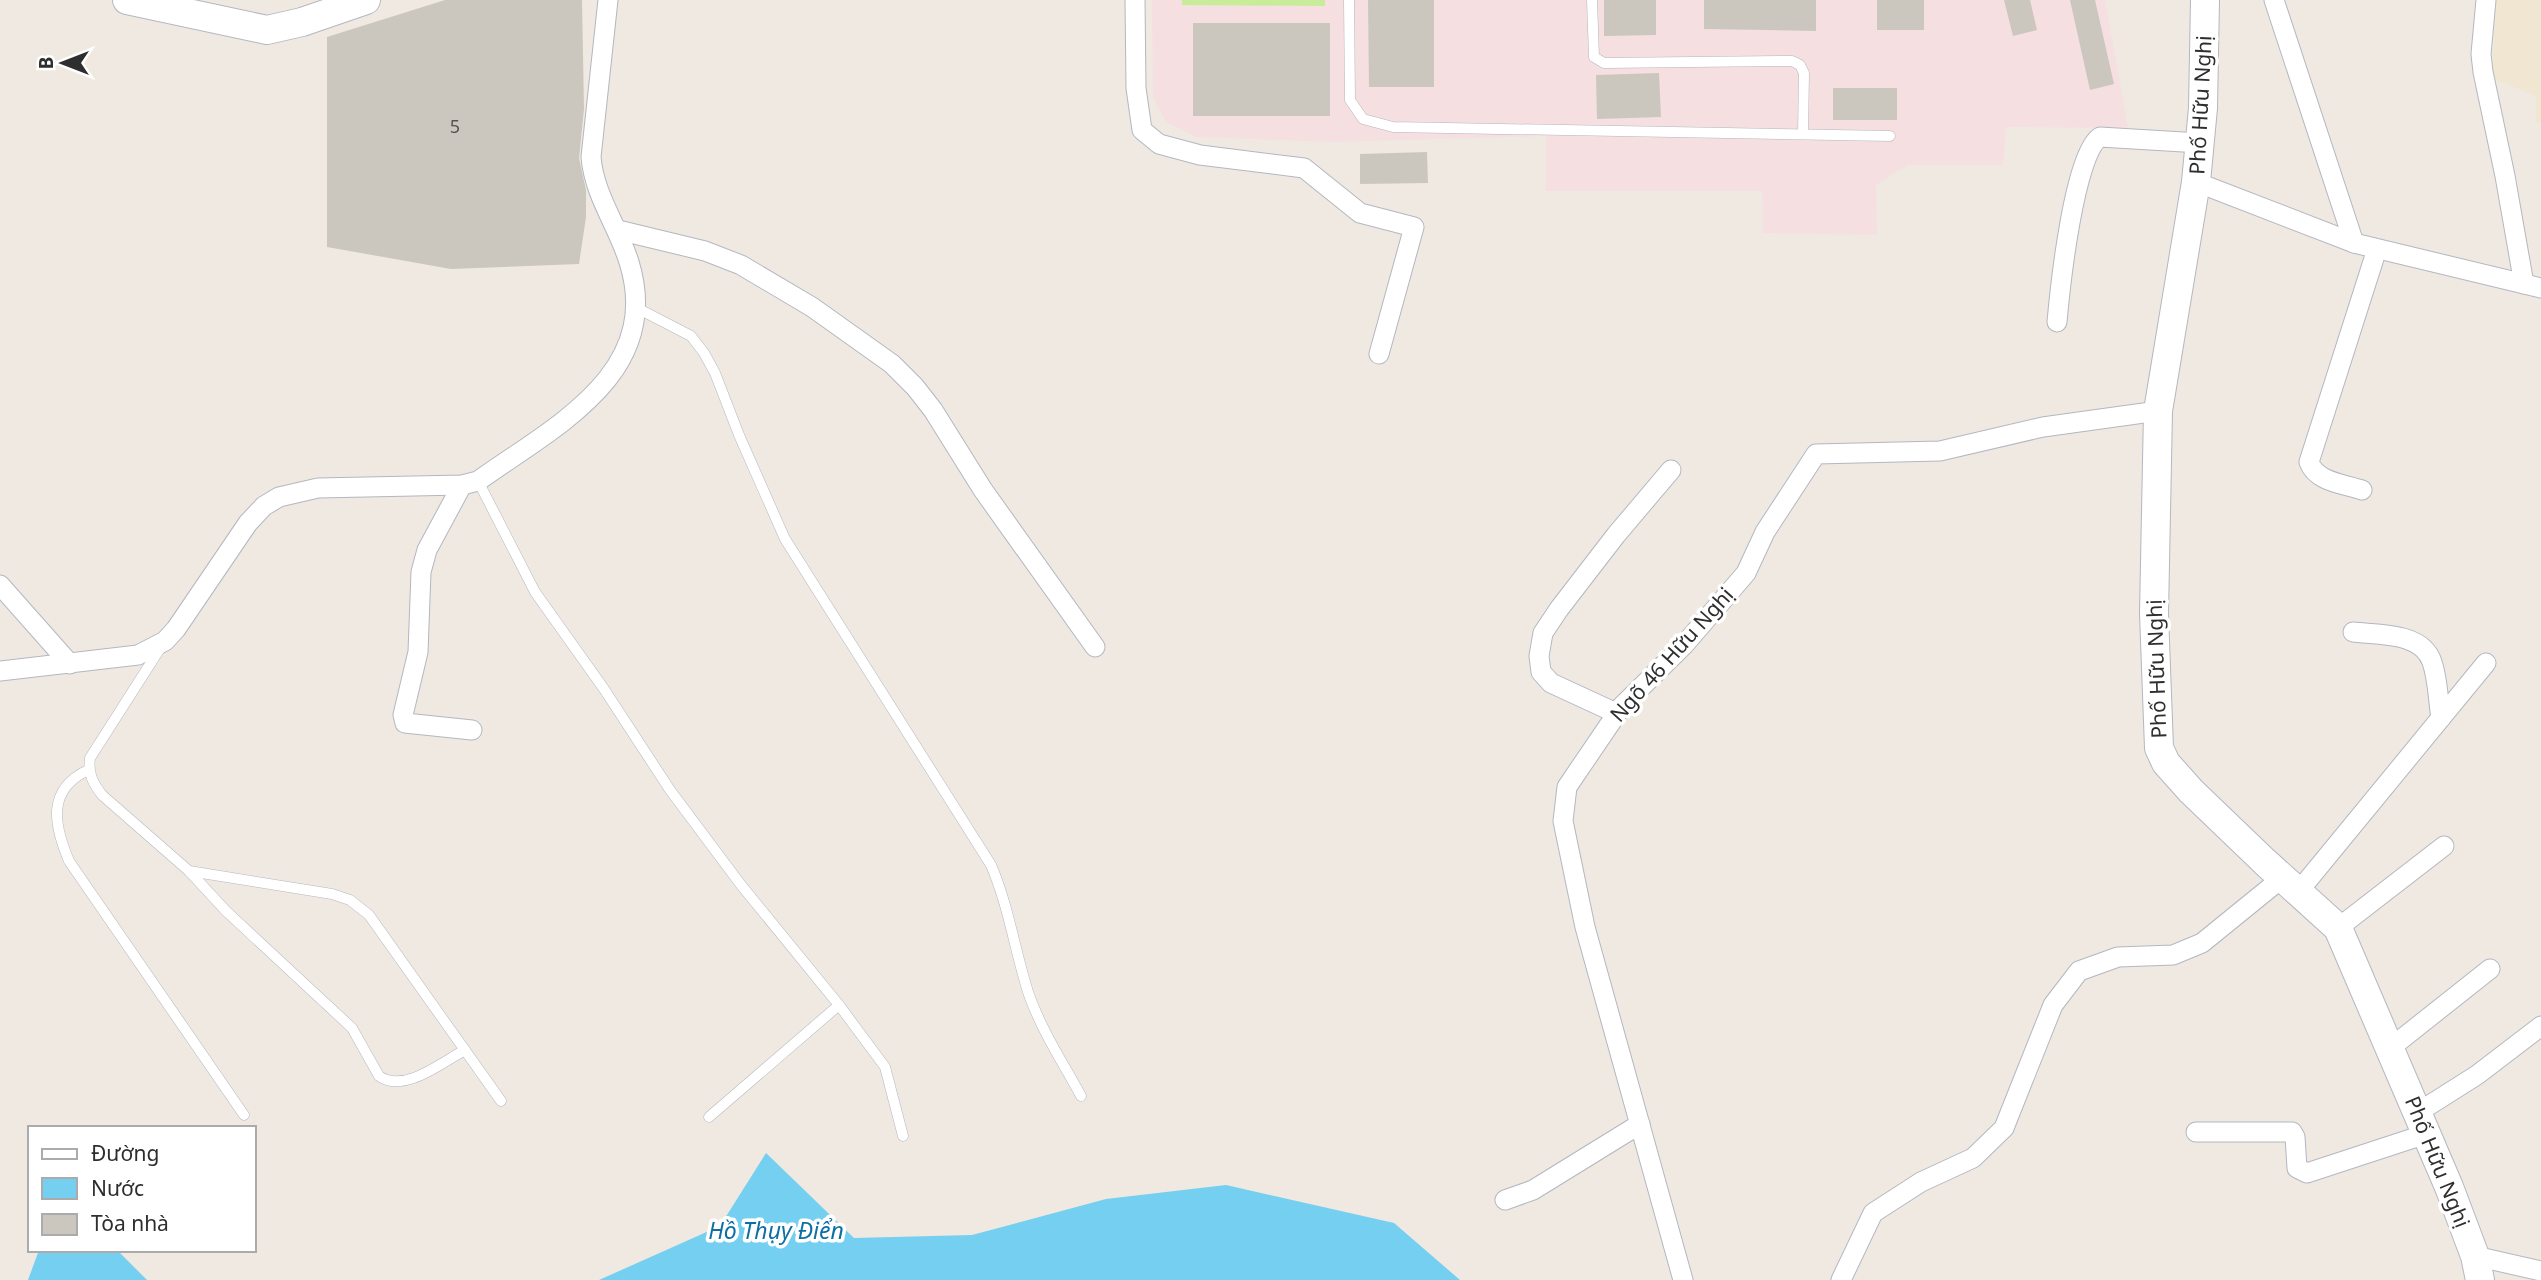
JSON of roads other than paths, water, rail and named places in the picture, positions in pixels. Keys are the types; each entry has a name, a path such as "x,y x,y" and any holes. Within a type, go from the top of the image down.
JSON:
{"main road":[{"path":"127,0 267,30 302,22 366,0"},
{"name":"Phố Hữu Nghị","path":"2205,0 2206,51 2196,182 2158,411 2154,614 2161,755 2191,791 2338,928 2449,1187 2477,1268"}],"street":[{"path":"472,730 417,726 405,723 403,715 418,652 421,572 427,550 470,483 579,408 600,390 615,371 633,328 635,307 630,264 618,230 592,176 591,157 608,0"},
{"path":"1135,0 1136,88 1142,131 1159,144 1200,155 1304,168 1360,213 1414,227 1379,355"},
{"path":"2274,0 2354,243"},
{"path":"2196,182 2354,243 2533,286 2505,176 2483,72 2481,54 2486,0"},
{"path":"2057,323 2069,225 2088,153 2094,142 2100,138 2200,143"},
{"path":"618,230 705,251 741,265 812,307 892,364 933,410 983,490 1095,647"},
{"path":"2362,490 2319,477 2312,471 2309,462 2377,248"},
{"name":"Ngõ 46 Hữu Nghị","path":"1683,1280 1585,927 1563,821 1567,787 1616,713 1684,645 1746,573 1765,532 1816,454 1940,451 2043,427 2158,411"},
{"path":"1616,713 1551,684 1541,672 1539,656 1544,633 1559,609 1616,535 1671,470"},
{"path":"0,671 138,655 165,641 248,523 264,506 279,497 318,488 470,483"},
{"path":"0,585 69,664"},
{"path":"2353,632 2406,638 2422,648 2432,661 2441,718"},
{"path":"1842,1280 1873,1213 1921,1182 1973,1158 2004,1128 2053,1005 2079,971 2118,957 2173,955 2202,943 2290,885 2441,718 2486,663"},
{"path":"2338,928 2444,846"},
{"path":"2389,1049 2490,968"},
{"path":"2196,1132 2292,1132 2295,1137 2297,1168 2307,1173 2421,1123 2477,1075 2541,1026"},
{"path":"1505,1200 1533,1190 1640,1124"},
{"path":"2477,1268 2539,1269"}],"lane":[{"path":"1349,0 1350,100 1363,119 1393,127 1890,136"},
{"path":"1592,0 1594,57 1604,63 1781,61 1800,65 1804,73 1803,134"},
{"path":"635,307 691,337 704,353 785,539 991,865 1002,891 1030,996 1042,1025 1081,1096"},
{"path":"470,483 535,592 604,689 670,790 741,885 839,1005 884,1067 903,1136"},
{"path":"165,641 95,746 88,771 93,783 102,795 189,871 226,911 352,1028 379,1076 393,1082 412,1079 465,1050"},
{"path":"88,771 73,778 63,788 58,807 58,834 69,861 244,1115"},
{"path":"189,871 332,894 350,900 369,915 501,1101"},
{"path":"709,1118 839,1005"}],"water":[{"name":"Hồ Thụy Điển","path":"766,1153 854,1238 972,1235 1106,1199 1226,1185 1394,1223 1460,1280 599,1280 720,1226"},
{"path":"38,1252 119,1252 147,1280 28,1280"}]}
